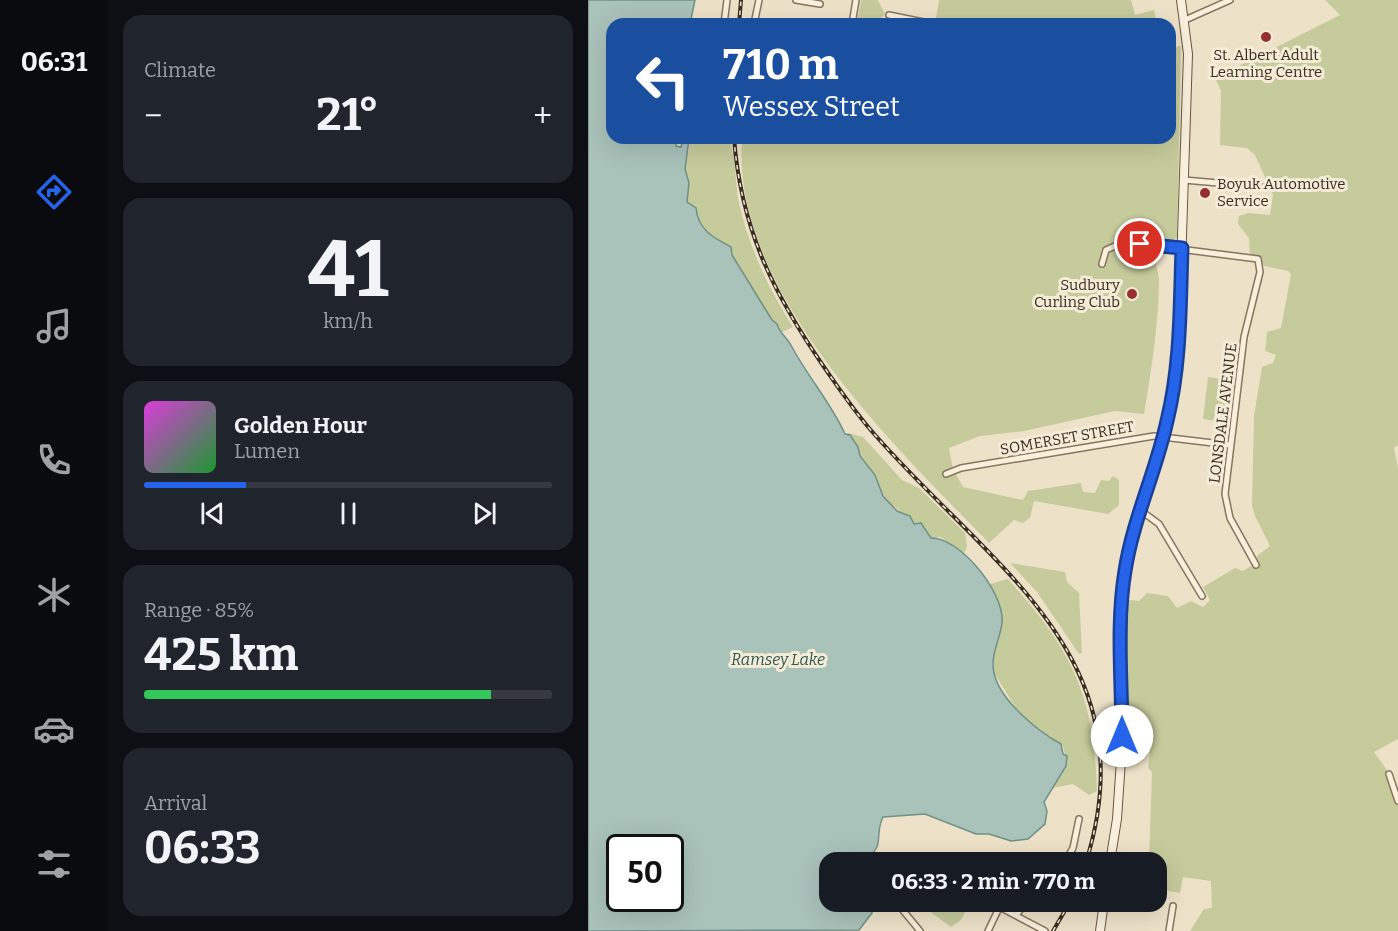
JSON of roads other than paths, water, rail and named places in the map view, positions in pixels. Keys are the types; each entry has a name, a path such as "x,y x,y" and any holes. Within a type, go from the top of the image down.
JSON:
{"main road":[{"path":"1112,852 1117,819 1121,760 1122,590 1140,510 1164,436 1178,357 1188,54 1181,0"},
{"path":"1102,930 1103,912"}],"street":[{"path":"725,18 727,0"},
{"path":"755,18 759,0"},
{"path":"796,0 820,4"},
{"path":"853,18 856,0"},
{"path":"1185,20 1230,0"},
{"path":"889,15 904,18"},
{"path":"1184,180 1274,188"},
{"path":"1102,264 1106,250 1116,243 1182,248"},
{"name":"LONSDALE AVENUE","path":"1182,248 1258,259 1260,272 1244,337 1230,445 1227,507 1235,529 1256,565"},
{"name":"SOMERSET STREET","path":"946,474 961,468 1164,436 1230,445"},
{"path":"1140,510 1159,524 1193,577 1202,596"},
{"path":"1389,774 1398,801"},
{"path":"1071,852 1079,819"},
{"path":"1169,931 1173,906"},
{"path":"904,912 920,931"},
{"path":"988,931 997,912"},
{"path":"1013,912 1045,931"}],"water":[{"name":"Ramsey Lake","path":"588,0 695,0 691,18 606,18 606,144 676,144 676,146 681,147 682,144 688,144 685,169 689,183 687,202 696,208 703,228 731,247 732,255 772,320 790,344 845,434 850,435 858,447 860,456 875,475 883,496 897,511 910,516 914,524 921,523 931,538 954,546 967,556 988,582 1001,610 1002,623 993,660 998,684 1012,705 1042,732 1061,744 1063,754 1067,756 1066,766 1044,802 1047,811 1045,824 1028,839 1011,841 989,834 976,834 925,814 883,817 878,844 874,852 819,852 819,912 872,913 859,930 588,931"}],"railway":[{"path":"740,18 741,0"},
{"path":"735,144 744,202 762,259 789,313 806,340 869,428 1010,575 1048,622 1078,672 1096,728 1100,791 1088,852"},
{"path":"1053,931 1064,912"}],"place":[{"name":"St. Albert Adult Learning Centre","path":"1266,37"},
{"name":"Boyuk Automotive Service","path":"1205,193"},
{"name":"Sudbury Curling Club","path":"1132,294"}]}
